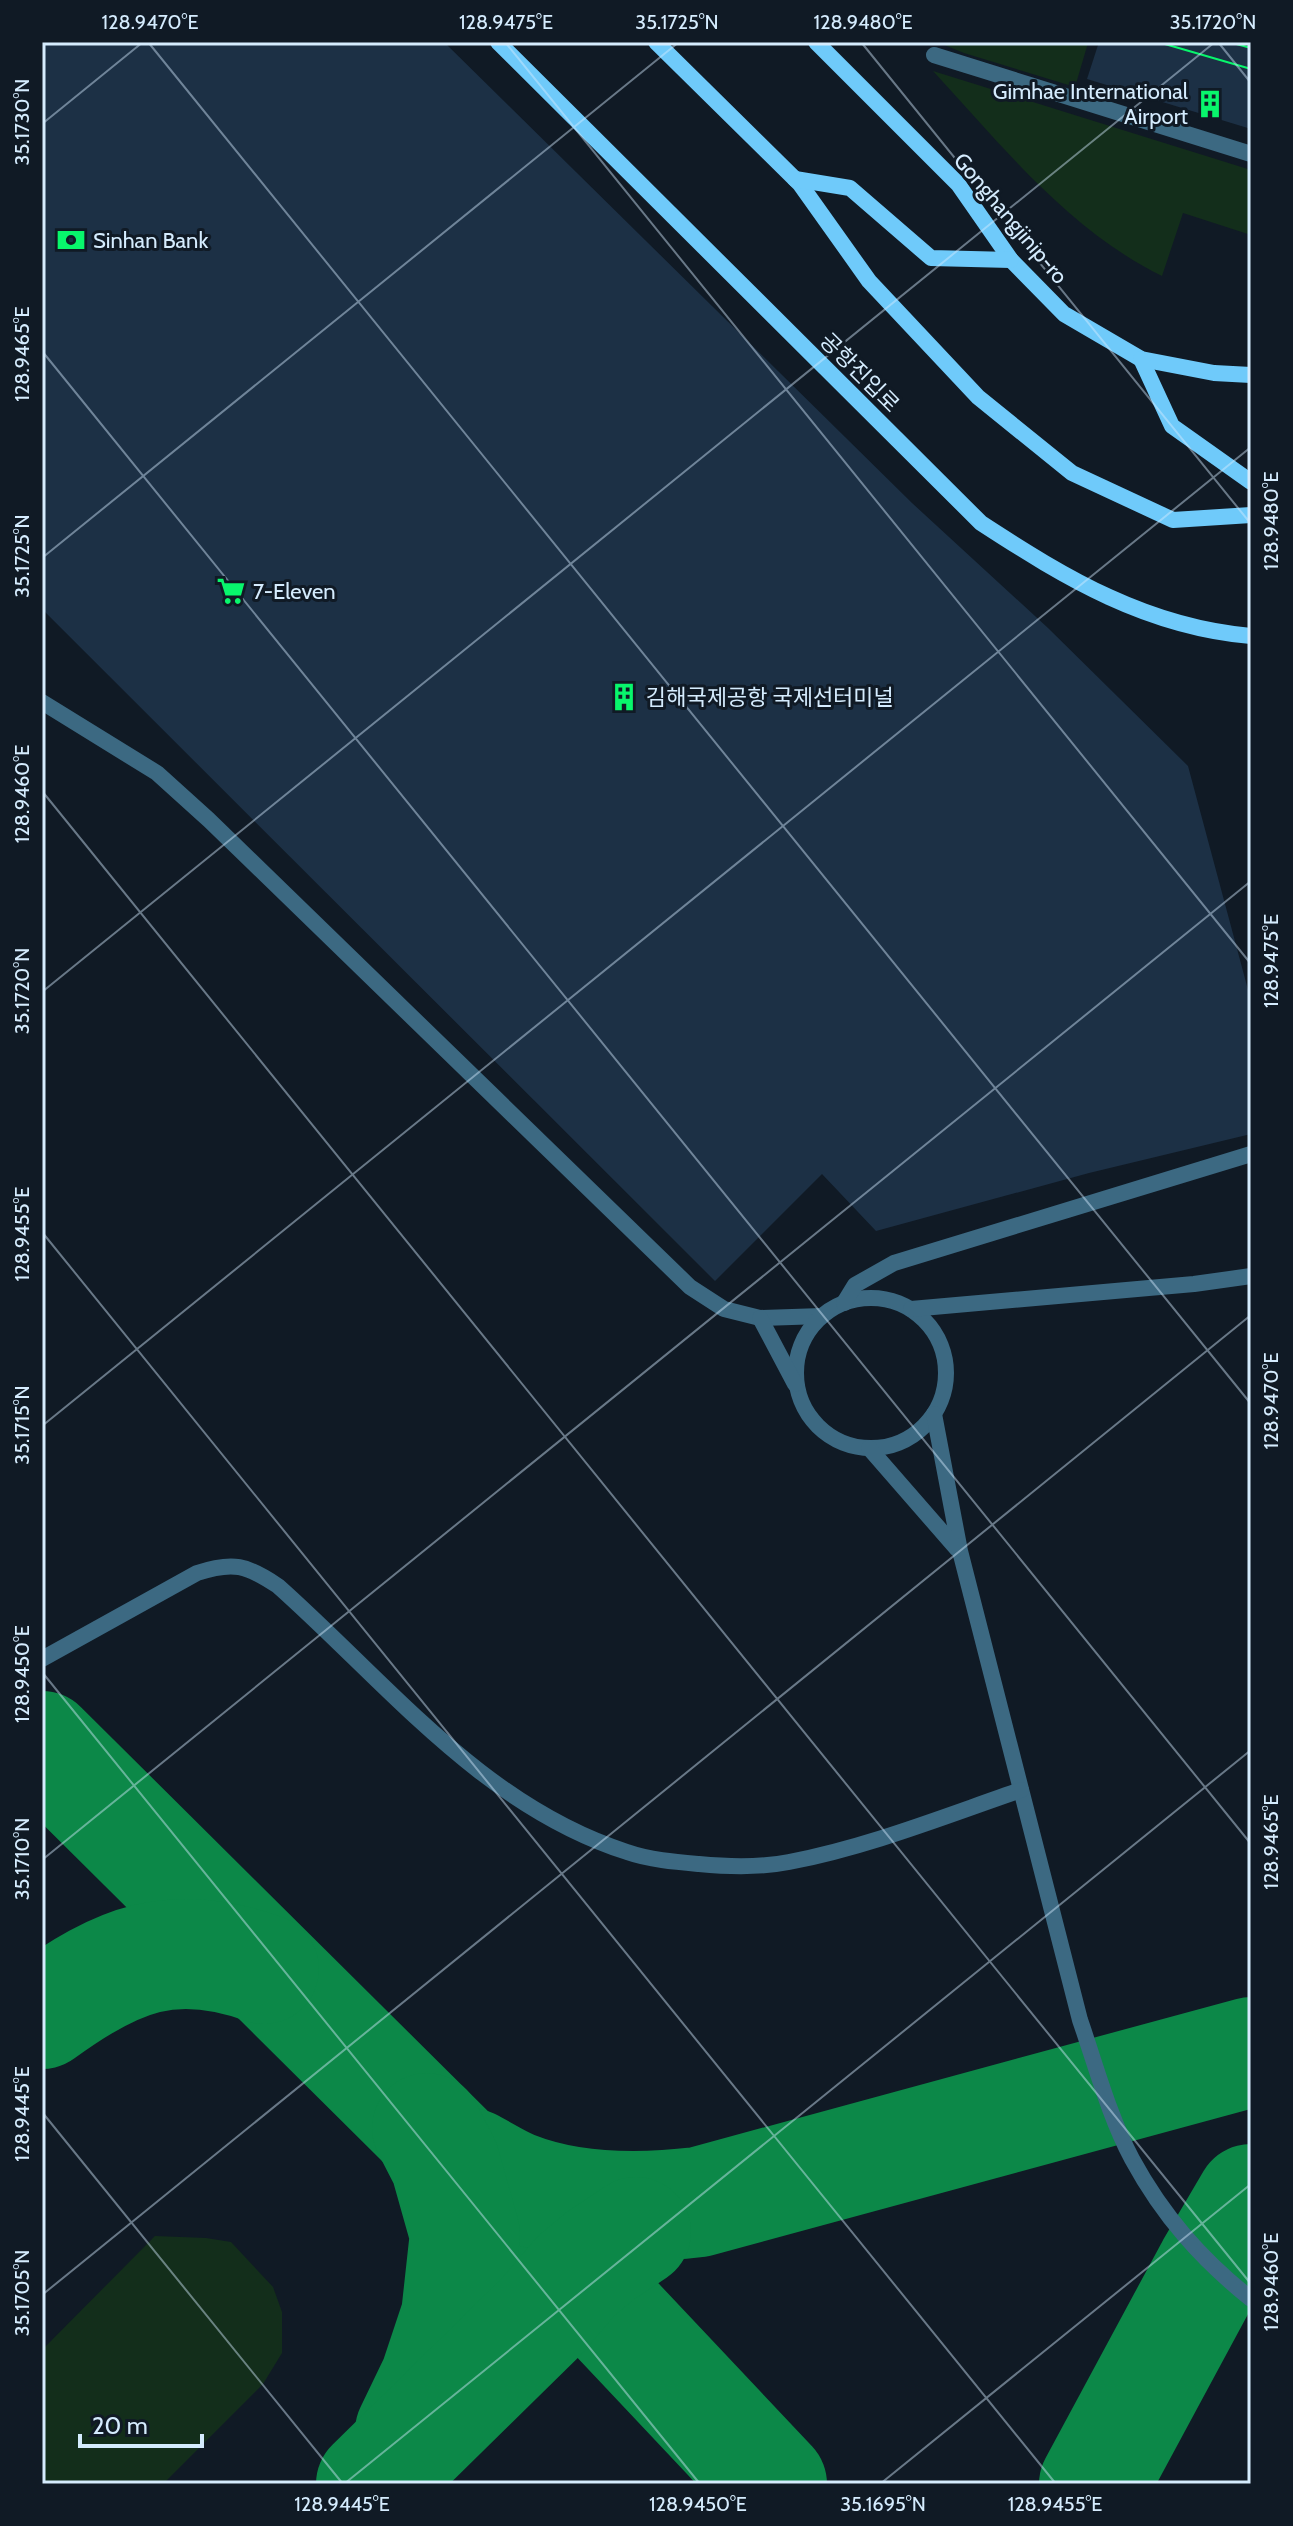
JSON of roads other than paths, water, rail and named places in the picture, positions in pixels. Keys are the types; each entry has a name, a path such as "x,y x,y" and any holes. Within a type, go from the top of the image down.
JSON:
{"main road":[{"name":"공항진입로","path":"498,42 981,523 1045,564 1119,604 1173,623 1251,636"},
{"path":"656,42 795,179 869,281 978,397 1072,473 1173,520 1251,515"},
{"name":"Gonghangjinip-ro","path":"816,42 958,184 1011,260 1064,314 1141,359 1214,373 1251,375"},
{"path":"795,179 850,188 931,258 1011,260"},
{"path":"1141,359 1172,426 1251,482"}],"street":[{"path":"934,55 1251,154"},
{"path":"42,702 157,773 690,1287 724,1309 760,1318 822,1316"},
{"path":"844,1303 855,1285 894,1263 1251,1154"},
{"path":"911,1309 1194,1284 1251,1276"},
{"path":"760,1318 797,1386 806,1410 822,1430 844,1443 869,1448 894,1445 917,1432 934,1414 944,1392 946,1369 941,1346 929,1325 911,1309 890,1300 867,1298 844,1303 822,1316 805,1336 797,1360 797,1386"},
{"path":"934,1414 960,1551 1080,2020 1105,2093 1132,2158 1183,2234 1211,2267 1251,2299"},
{"path":"869,1448 960,1551"},
{"path":"42,1659 197,1573 219,1566 238,1566 256,1570 278,1586 440,1740 480,1772 563,1826 628,1852 688,1863 743,1868 789,1862 869,1841 1021,1790"}],"tram line":[{"path":"1158,42 1251,69"},
{"path":"1229,42 1251,48"}],"place":[{"name":"Gimhae International Airport","path":"1210,104"},
{"name":"Sinhan Bank","path":"71,240"},
{"name":"7-Eleven","path":"231,591"},
{"name":"김해국제공항 국제선터미널","path":"624,697"}]}
